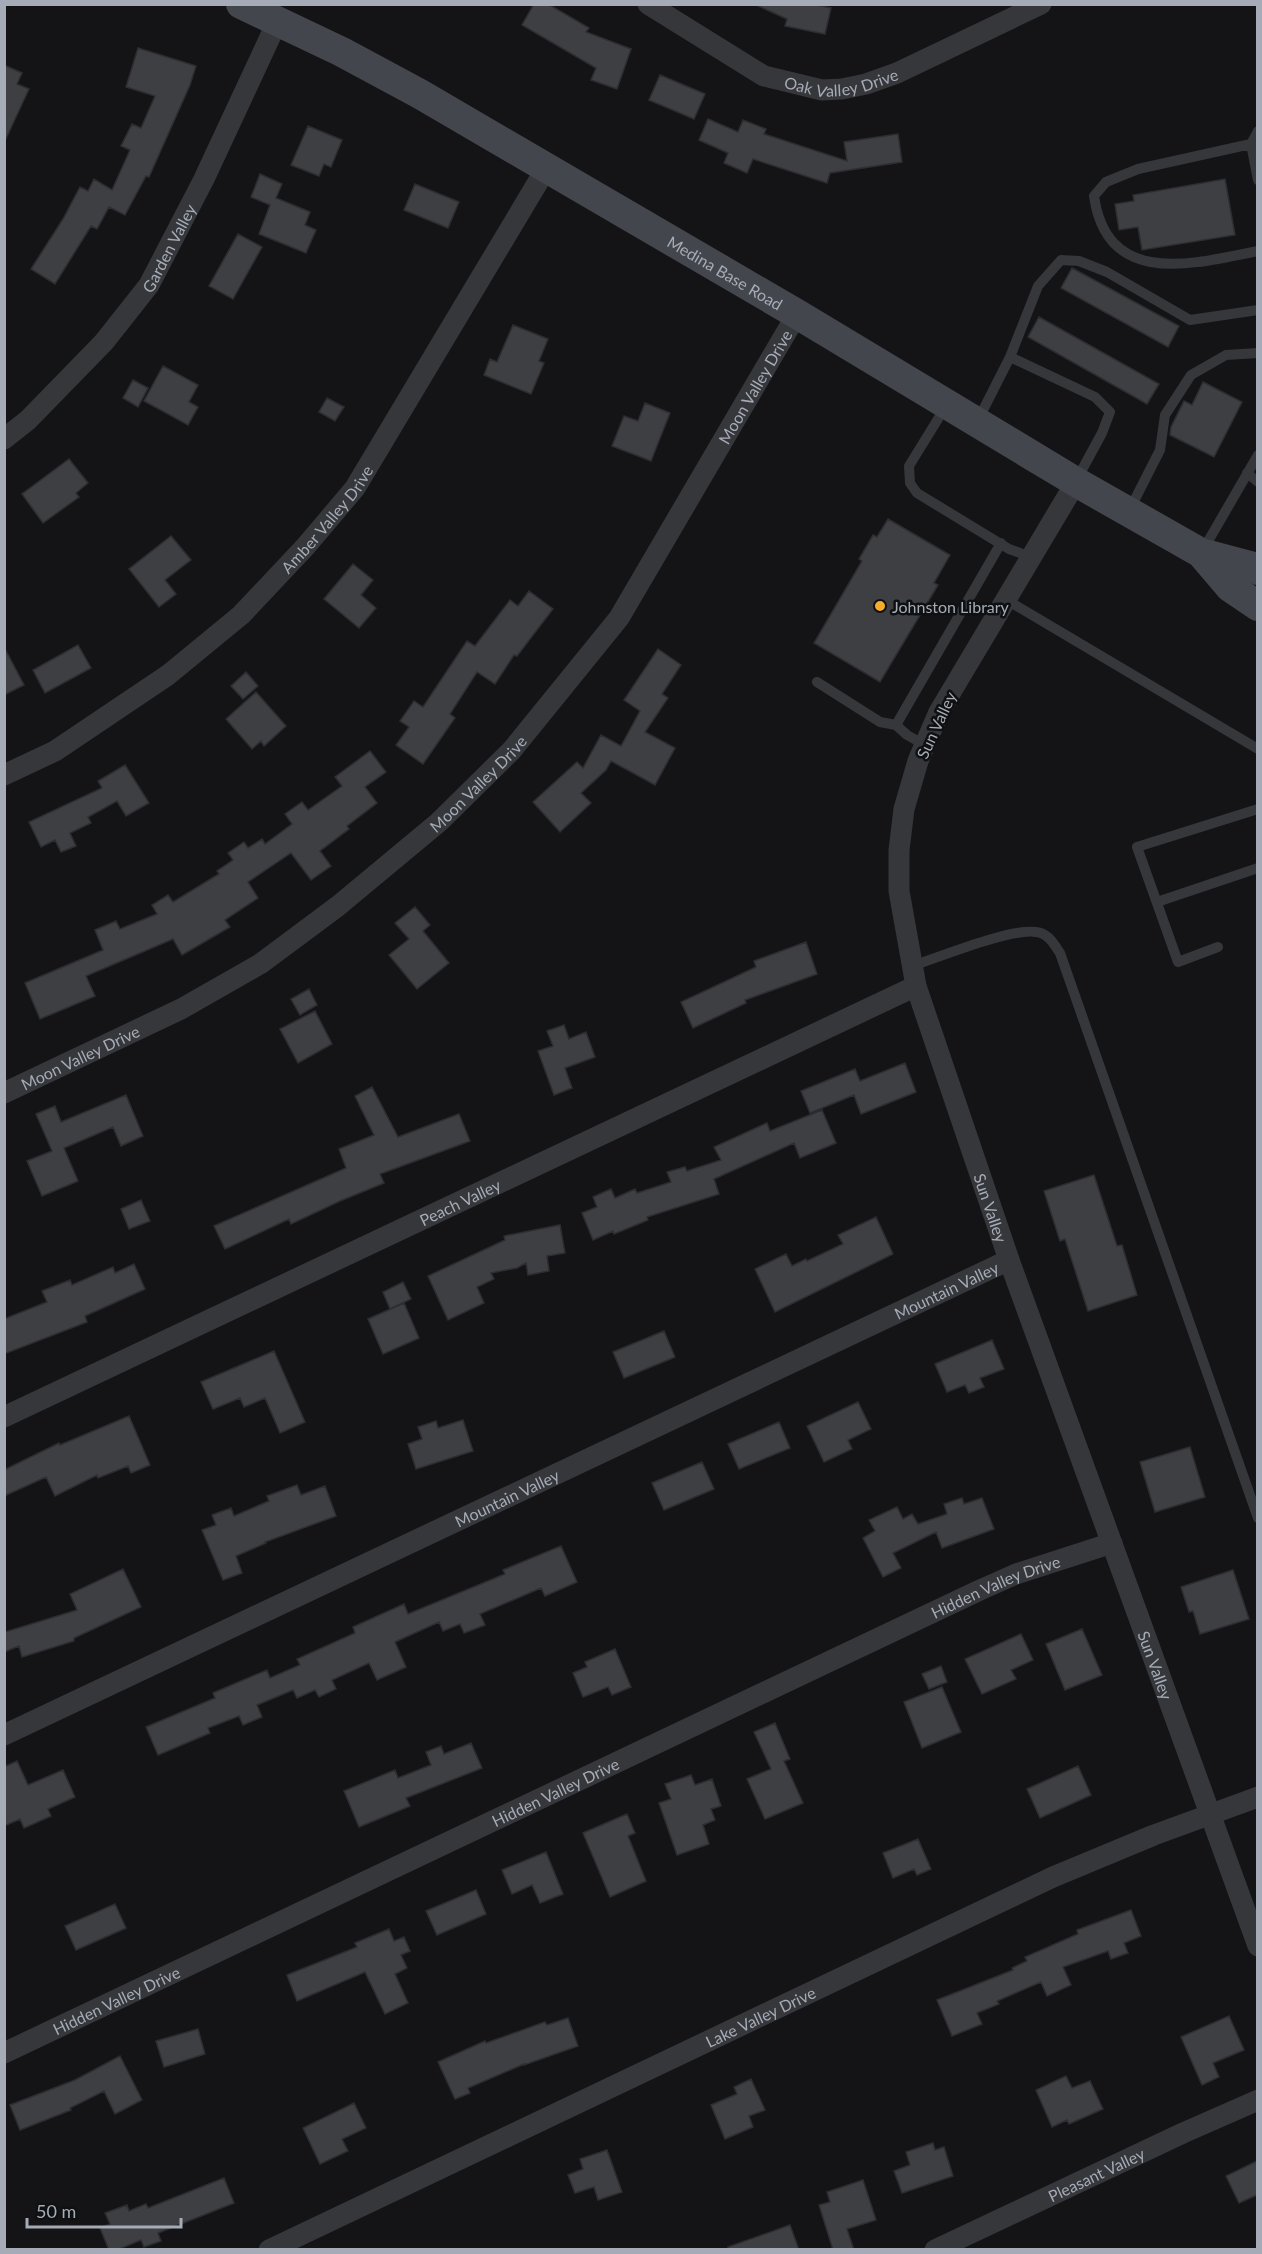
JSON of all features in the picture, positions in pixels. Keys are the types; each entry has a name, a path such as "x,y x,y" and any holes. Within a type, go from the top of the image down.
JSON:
{"street":[{"name":"Medina Base Road","path":"241,4 377,70 797,314 1076,482 1201,553 1257,570"},
{"name":"Oak Valley Drive","path":"648,4 764,76 822,90 866,84 897,73 1041,4"},
{"name":"Garden Valley","path":"4,439 28,420 104,342 149,285 204,179 278,20"},
{"name":"Amber Valley Drive","path":"4,775 55,751 168,675 241,615 306,546 355,488 547,168"},
{"name":"Moon Valley Drive","path":"4,1093 181,1010 260,964 338,906 439,822 512,750 618,618 797,314"},
{"name":"Sun Valley","path":"1076,482 939,712 925,745 904,809 899,850 898,891 914,976 1009,1260 1257,1946"},
{"name":"Medina Base Road","path":"1201,553 1230,587 1257,606"},
{"name":"Peach Valley","path":"4,1417 914,976"},
{"name":"Mountain Valley","path":"4,1735 1009,1260"},
{"name":"Hidden Valley Drive","path":"4,2053 980,1590 1016,1574 1112,1543"},
{"name":"Lake Valley Drive","path":"269,2250 1053,1877 1257,1797"},
{"name":"Pleasant Valley","path":"935,2250 1257,2100"}],"lane":[{"path":"1257,131 1251,144 1257,180"},
{"path":"1251,144 1138,169 1106,182 1094,196 1097,217 1105,232 1116,245 1133,258 1155,263 1189,264 1257,251"},
{"path":"976,423 1010,357 1038,286 1061,260 1079,261 1107,272 1190,320 1257,310"},
{"path":"1129,512 1160,450 1165,415 1191,375 1226,355 1257,353"},
{"path":"1010,357 1095,397 1110,412 1102,433 1076,482"},
{"path":"947,405 909,466 910,483 917,493 1009,549 1031,557"},
{"path":"1201,553 1257,455"},
{"path":"1247,474 1257,482"},
{"path":"896,725 1001,543"},
{"path":"1005,599 1257,749"},
{"path":"817,682 880,722 896,725 907,735 925,745"},
{"path":"1218,947 1178,962 1137,847 1257,809"},
{"path":"1157,902 1257,868"},
{"path":"914,976 1007,935 1036,932 1049,937 1060,953 1257,1518"}],"building":[{"path":"534,4 548,4 589,28 586,32 631,49 617,89 591,80 596,68 522,25"},
{"path":"754,4 812,4 831,8 825,34 785,26 787,19"},
{"path":"138,48 196,66 190,85 149,177 146,176 125,215 109,207 97,229 91,226 55,284 31,269 63,219 80,187 88,191 94,179 112,190 130,150 121,146 132,124 141,128 155,96 126,87"},
{"path":"4,65 22,73 17,84 29,89 4,143"},
{"path":"660,75 705,94 694,119 649,100"},
{"path":"708,119 738,132 743,120 766,129 764,134 847,161 844,142 898,134 902,162 830,173 827,183 753,159 747,173 724,163 728,153 699,140"},
{"path":"308,126 342,140 331,167 324,164 319,176 291,165"},
{"path":"260,174 282,184 276,198 310,212 305,225 316,230 306,253 259,234 270,205 251,197"},
{"path":"1225,179 1235,235 1142,250 1138,227 1119,230 1115,204 1134,201 1133,195"},
{"path":"415,184 459,202 448,228 404,210"},
{"path":"238,234 262,247 233,299 209,286"},
{"path":"1072,268 1179,326 1168,347 1061,288"},
{"path":"1039,317 1159,384 1147,404 1028,337"},
{"path":"513,325 548,339 539,361 544,363 531,394 484,375 490,359 497,362"},
{"path":"163,366 198,385 189,402 198,407 188,425 144,401"},
{"path":"133,380 148,388 138,407 123,398"},
{"path":"1203,382 1242,402 1214,457 1170,435 1171,427 1184,401 1192,405"},
{"path":"327,398 344,407 335,421 319,412"},
{"path":"645,403 670,413 651,461 612,446 624,416 638,421"},
{"path":"69,459 88,483 76,493 79,497 43,523 22,494"},
{"name":"Johnston Library","path":"888,519 950,555 934,583 938,585 880,682 814,643 862,561 859,559 873,535 877,537"},
{"path":"171,536 191,560 165,580 176,594 159,607 129,569"},
{"path":"353,564 373,580 361,595 376,608 359,628 324,599"},
{"path":"529,591 553,609 517,656 514,655 495,684 477,672 450,714 455,718 423,764 396,745 409,727 400,721 414,701 423,707 467,641 475,646 510,600 518,606"},
{"path":"78,645 91,668 45,693 33,670"},
{"path":"4,647 24,685 4,695"},
{"path":"658,649 681,665 662,694 668,698 645,732 675,748 655,785 611,761 606,770 581,793 591,803 560,832 533,802 577,762 583,768 601,735 621,746 640,711 624,700"},
{"path":"246,672 258,686 243,699 231,686"},
{"path":"256,692 286,726 264,746 261,741 252,749 226,719"},
{"path":"370,751 386,772 365,787 377,803 347,826 349,829 320,851 331,866 311,880 291,853 248,882 258,898 225,920 230,927 182,955 173,939 86,976 95,996 40,1019 25,983 103,950 95,930 116,921 120,929 157,914 152,905 168,895 173,902 219,874 217,871 233,860 228,853 244,842 248,848 262,839 265,844 292,824 285,814 302,802 308,810 342,786 335,777"},
{"path":"125,765 149,803 126,816 117,801 88,817 91,823 70,833 76,846 61,852 55,840 41,847 29,822 102,788 98,781"},
{"path":"415,907 430,925 423,931 449,963 417,989 389,955 409,939 395,923"},
{"path":"806,942 817,974 745,1000 746,1003 693,1028 681,1002 756,967 754,961"},
{"path":"309,989 317,1005 300,1015 291,999"},
{"path":"315,1011 332,1044 298,1063 280,1029"},
{"path":"564,1025 569,1039 586,1032 595,1057 565,1068 572,1088 554,1095 538,1051 553,1046 547,1031"},
{"path":"905,1063 916,1092 861,1114 854,1095 810,1113 801,1091 855,1069 860,1081"},
{"path":"372,1087 398,1137 459,1114 470,1141 380,1174 384,1183 291,1224 289,1219 225,1249 214,1226 346,1168 339,1149 374,1135 355,1096"},
{"path":"126,1095 143,1136 121,1146 113,1127 64,1148 78,1181 42,1196 27,1161 52,1151 36,1114 55,1106 61,1122"},
{"path":"822,1110 836,1143 800,1158 794,1143 714,1179 719,1194 647,1217 648,1220 593,1240 582,1213 597,1207 593,1197 611,1189 615,1198 635,1189 637,1193 671,1182 667,1172 685,1167 687,1171 721,1160 714,1147 767,1123 770,1131"},
{"path":"1094,1175 1117,1246 1122,1245 1137,1295 1088,1311 1065,1239 1060,1241 1044,1191"},
{"path":"141,1200 150,1221 129,1229 121,1209"},
{"path":"876,1217 893,1254 775,1312 755,1269 786,1254 792,1266 806,1259 807,1261 843,1244 838,1235"},
{"path":"560,1225 565,1253 547,1256 549,1271 528,1275 526,1263 517,1268 491,1273 494,1279 477,1287 484,1303 448,1320 428,1276 505,1240 504,1236"},
{"path":"134,1264 145,1289 85,1316 87,1322 4,1354 4,1319 47,1302 42,1291 70,1280 72,1285 113,1267 115,1273"},
{"path":"403,1282 411,1299 390,1309 383,1292"},
{"path":"404,1303 419,1338 383,1354 368,1319"},
{"path":"664,1331 675,1357 624,1378 613,1352"},
{"path":"992,1340 1004,1369 980,1378 984,1387 969,1393 965,1385 947,1392 935,1364"},
{"path":"274,1351 305,1422 280,1433 265,1398 244,1407 240,1398 213,1409 201,1382"},
{"path":"858,1402 871,1429 848,1440 852,1449 824,1462 807,1426"},
{"path":"129,1416 150,1465 131,1473 128,1466 98,1478 97,1475 55,1496 46,1477 4,1496 4,1470 59,1443 60,1445"},
{"path":"463,1420 473,1451 416,1469 408,1444 422,1439 418,1427 436,1421 438,1428"},
{"path":"779,1422 790,1448 739,1469 728,1444"},
{"path":"1190,1447 1205,1497 1155,1512 1140,1462"},
{"path":"702,1462 714,1489 664,1510 652,1483"},
{"path":"297,1485 301,1495 325,1486 336,1516 265,1542 236,1556 242,1573 223,1580 202,1530 216,1525 212,1515 231,1508 234,1516 269,1501 267,1496"},
{"path":"962,1498 964,1504 982,1498 994,1529 942,1548 936,1532 893,1553 901,1568 883,1577 863,1538 875,1531 869,1520 897,1507 903,1519 912,1514 918,1524 947,1514 944,1504"},
{"path":"561,1546 577,1582 545,1596 541,1588 480,1614 485,1625 464,1633 460,1624 443,1631 439,1622 395,1642 406,1667 377,1680 369,1663 332,1680 336,1689 319,1697 315,1690 297,1698 293,1690 257,1705 262,1717 243,1725 239,1716 208,1728 210,1733 158,1755 146,1727 215,1698 213,1693 267,1670 270,1678 300,1665 297,1659 355,1633 353,1627 404,1604 408,1614 505,1574 503,1570"},
{"path":"123,1569 141,1607 74,1638 74,1641 22,1657 19,1646 4,1652 5,1632 77,1610 70,1594"},
{"path":"1233,1570 1249,1619 1200,1634 1193,1611 1189,1612 1181,1587"},
{"path":"1082,1629 1102,1675 1065,1690 1046,1644"},
{"path":"1021,1634 1033,1660 1011,1670 1016,1679 982,1694 965,1659"},
{"path":"615,1649 631,1687 612,1695 608,1687 583,1697 573,1673 587,1667 585,1662"},
{"path":"941,1666 947,1682 929,1689 922,1674"},
{"path":"942,1687 961,1732 922,1748 904,1702"},
{"path":"775,1723 790,1759 784,1761 803,1803 765,1819 747,1779 771,1769 754,1732"},
{"path":"471,1743 482,1768 406,1798 410,1806 359,1827 344,1791 395,1770 398,1778 431,1765 426,1752 441,1746 444,1754"},
{"path":"17,1761 28,1785 63,1770 75,1797 48,1809 51,1816 24,1828 20,1819 4,1826 4,1767"},
{"path":"1078,1766 1091,1795 1040,1818 1027,1789"},
{"path":"691,1775 695,1785 712,1779 721,1806 711,1809 715,1820 703,1825 709,1844 677,1855 659,1803 671,1799 665,1784"},
{"path":"627,1814 635,1833 628,1836 646,1881 610,1897 583,1833"},
{"path":"918,1839 931,1869 917,1875 914,1869 893,1878 883,1853"},
{"path":"546,1852 563,1894 540,1903 532,1885 512,1894 502,1870"},
{"path":"476,1890 486,1914 437,1935 426,1911"},
{"path":"115,1904 126,1928 76,1950 65,1926"},
{"path":"1131,1910 1141,1936 1124,1943 1128,1953 1111,1959 1108,1951 1063,1967 1071,1985 1047,1996 1041,1982 997,2001 999,2004 977,2013 982,2024 952,2036 937,2000 1013,1970 1012,1968 1027,1961 1025,1957 1078,1934 1077,1930"},
{"path":"389,1929 394,1941 404,1937 410,1951 401,1955 407,1968 395,1974 408,2003 385,2014 365,1972 297,2001 287,1975 357,1947 355,1943"},
{"path":"1229,2016 1244,2050 1213,2063 1219,2077 1202,2085 1181,2037"},
{"path":"568,2018 578,2046 524,2064 468,2088 470,2093 455,2099 438,2062 485,2041 486,2043 545,2022 547,2025"},
{"path":"198,2029 205,2054 164,2067 156,2041"},
{"path":"120,2056 142,2100 115,2114 104,2091 70,2108 71,2110 20,2130 10,2105 75,2080"},
{"path":"1066,2076 1072,2088 1090,2081 1103,2109 1069,2124 1067,2120 1052,2127 1036,2090"},
{"path":"751,2079 765,2110 749,2116 753,2127 725,2139 711,2105 737,2094 734,2087"},
{"path":"354,2103 366,2128 342,2139 348,2151 320,2164 303,2128"},
{"path":"933,2143 935,2150 944,2147 953,2176 902,2193 894,2171 910,2165 906,2152"},
{"path":"607,2150 622,2192 598,2200 594,2187 575,2193 568,2175 583,2169 580,2159"},
{"path":"1257,2161 1257,2195 1239,2203 1226,2176"},
{"path":"224,2178 234,2203 158,2233 161,2241 144,2247 141,2240 117,2250 109,2250 100,2228 110,2224 105,2213 127,2205 129,2211 146,2204 148,2208"},
{"path":"863,2180 876,2220 847,2229 854,2250 833,2250 819,2205 830,2202 827,2192"},
{"path":"790,2225 799,2250 728,2250 728,2247"}],"place":[{"name":"Johnston Library","path":"880,606"}]}
